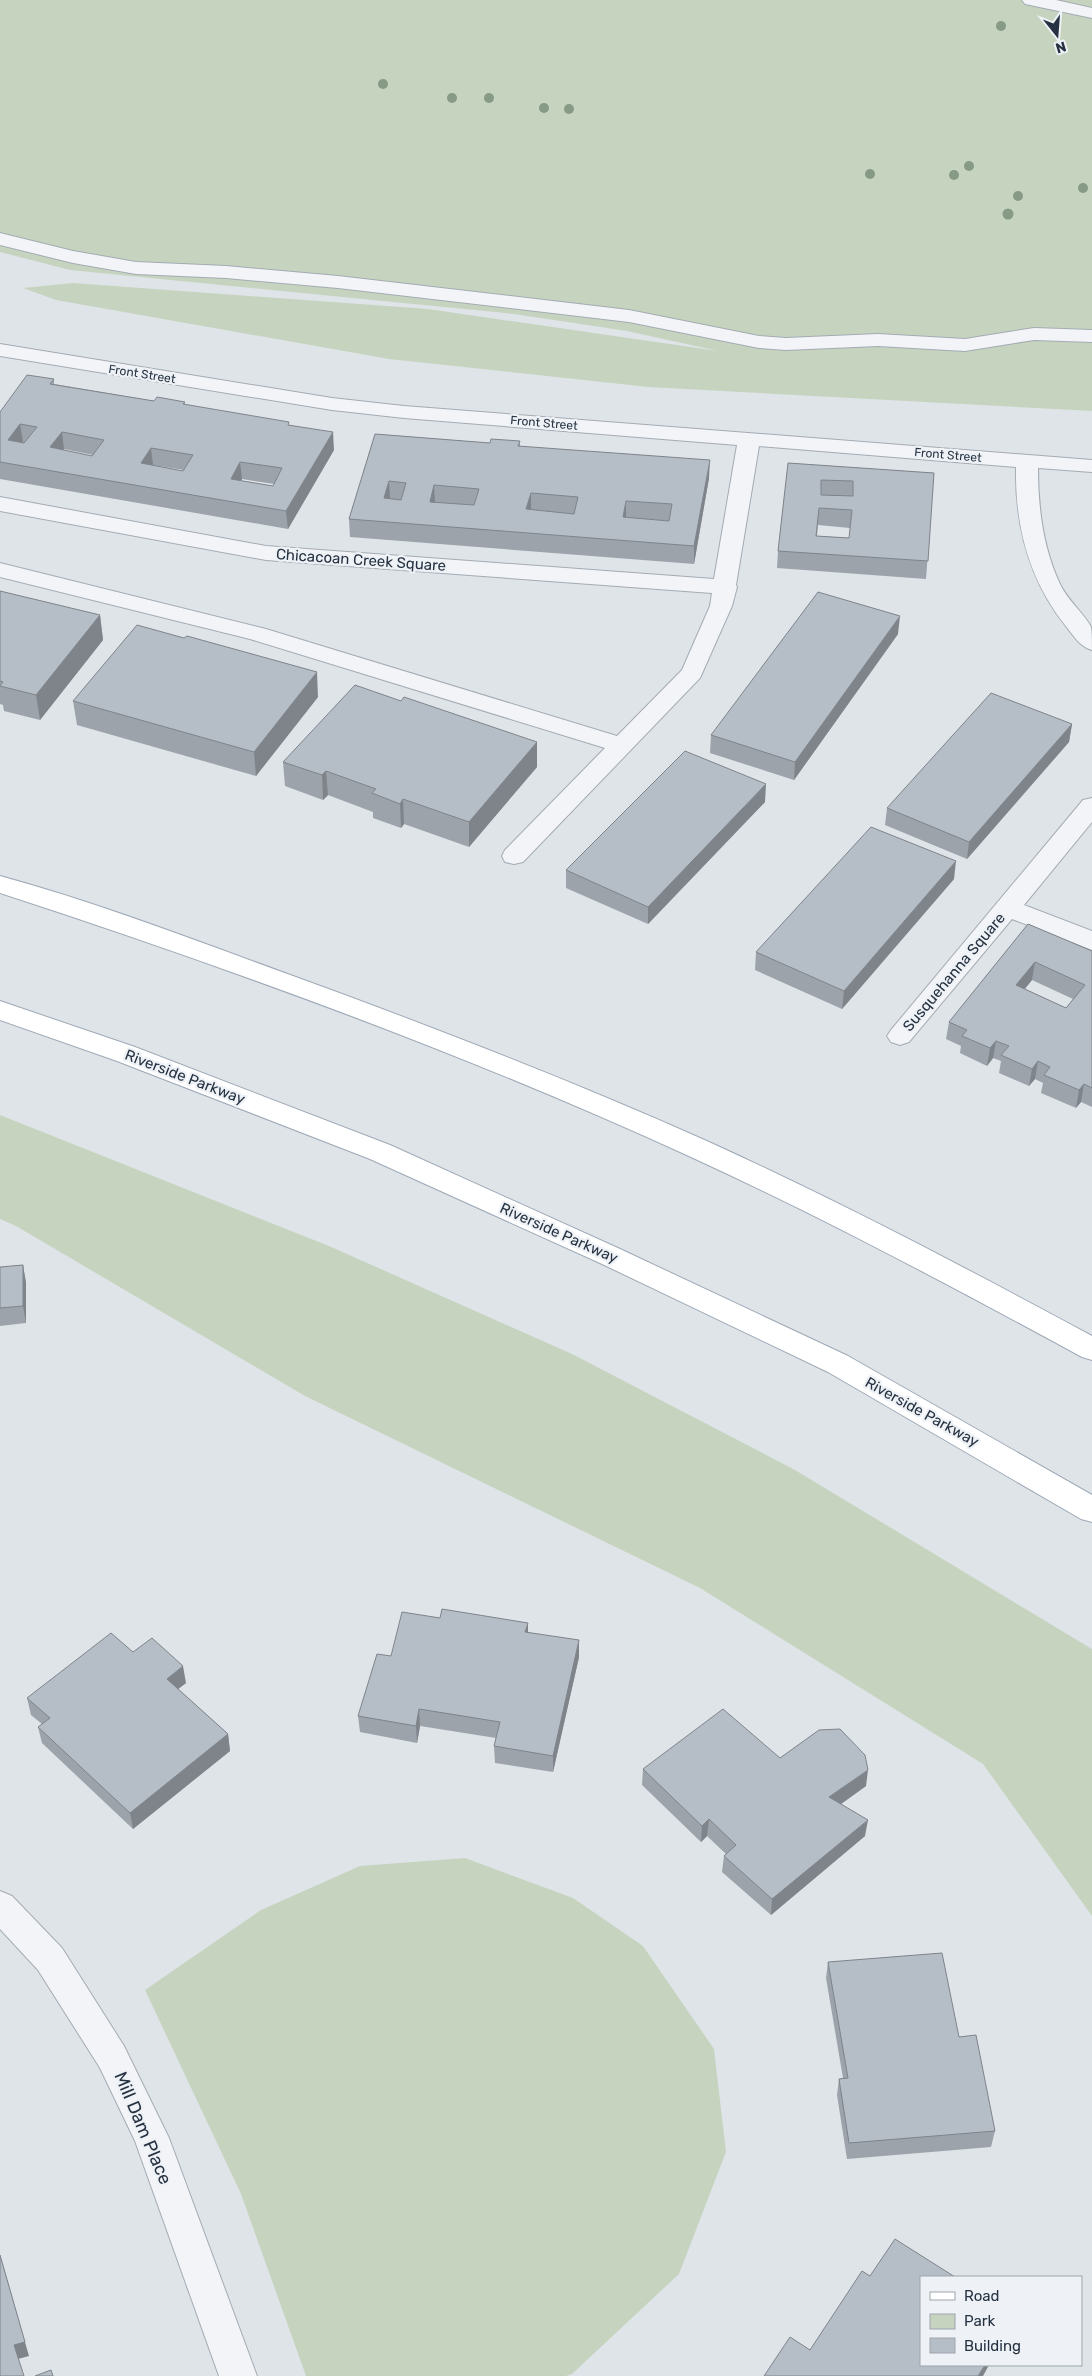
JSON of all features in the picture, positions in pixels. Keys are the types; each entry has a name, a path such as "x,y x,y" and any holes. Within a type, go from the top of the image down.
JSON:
{"main road":[{"path":"0,884 148,932 363,1011 567,1093 766,1181 998,1298 1092,1349"},
{"name":"Riverside Parkway","path":"0,1010 126,1054 380,1152 610,1256 838,1364 1092,1510"}],"street":[{"path":"1031,0 1092,12"},
{"path":"0,239 73,257 136,268 226,272 338,282 629,316 759,342 786,344 878,340 965,345 1034,334 1092,336"},
{"name":"Front Street","path":"4,357 341,405 414,413 1092,466"},
{"path":"514,856 692,673 721,606 726,587 749,439"},
{"path":"1027,462 1028,518 1036,552 1049,586 1092,643"},
{"name":"Chicacoan Creek Square","path":"0,504 266,553 726,587"},
{"path":"0,570 258,634 622,745"},
{"name":"Susquehanna Square","path":"900,1036 1092,806"},
{"name":"Susquehanna Square","path":"1008,908 1092,941"},
{"name":"Mill Dam Place","path":"0,1906 50,1960 112,2057 151,2138 238,2376"}],"green space":[{"path":"0,0 1092,0 1092,411 648,387 389,359 56,300 23,288 73,283 428,309 718,351 627,331 514,314 70,270 0,252"},
{"path":"0,1115 329,1246 572,1354 795,1470 1092,1649 1092,1916 983,1764 700,1588 305,1396 16,1226 0,1219"},
{"path":"465,1858 573,1898 643,1946 714,2049 726,2152 679,2274 572,2374 566,2376 306,2376 241,2194 145,1990 261,1910 360,1866"}],"building":[{"path":"27,375 54,379 50,384 154,401 157,397 185,402 183,404 289,422 288,425 333,432 286,511 0,462 0,412","holes":["20,424 37,427 24,443 8,440","62,432 104,440 92,456 50,447","151,448 193,455 183,471 141,463","240,462 282,468 273,486 231,479"]},
{"path":"375,434 490,443 491,439 520,441 518,446 710,460 694,546 349,519","holes":["389,481 406,483 401,500 384,498","434,485 479,489 474,505 430,502","531,493 578,497 574,514 526,509","626,501 672,504 669,521 623,517"]},
{"path":"788,463 934,473 928,561 778,551","holes":["821,480 853,481 853,496 821,495","819,508 852,510 849,538 816,536"]},
{"path":"0,591 100,615 36,695 0,686 3,682 0,681"},
{"path":"818,592 900,616 795,762 711,735"},
{"path":"137,625 184,638 187,636 317,672 254,752 73,701"},
{"path":"355,685 401,701 404,697 537,742 469,822 403,799 400,804 372,793 376,789 326,771 322,775 283,762"},
{"path":"991,693 1072,724 969,842 887,808"},
{"path":"685,751 766,784 648,907 566,870"},
{"path":"871,827 956,861 844,991 756,952"},
{"path":"1028,924 1092,951 1092,1088 1084,1084 1079,1090 1044,1075 1050,1067 1038,1061 1032,1069 1001,1055 1009,1046 996,1041 990,1048 962,1036 967,1030 949,1022","holes":["1035,962 1085,985 1066,1008 1016,985"]},
{"path":"23,1265 23,1306 0,1308 0,1267"},
{"path":"442,1609 528,1623 525,1632 579,1640 553,1756 494,1746 500,1722 419,1709 416,1726 358,1716 377,1654 391,1656 402,1612 440,1618"},
{"path":"111,1633 133,1652 152,1638 183,1666 167,1679 228,1734 130,1813 38,1727 50,1718 27,1698"},
{"path":"723,1709 780,1758 819,1730 840,1729 865,1755 868,1770 829,1797 868,1820 772,1899 724,1856 736,1845 709,1819 702,1826 643,1769"},
{"path":"942,1953 959,2037 976,2035 995,2131 849,2143 839,2079 848,2078 828,1962"},
{"path":"895,2239 953,2276 920,2276 920,2366 984,2366 978,2376 764,2376 790,2337 810,2350 862,2271 870,2276"},
{"path":"0,2255 25,2342 14,2345 24,2376 0,2376"},
{"path":"51,2370 53,2376 35,2376"}]}
